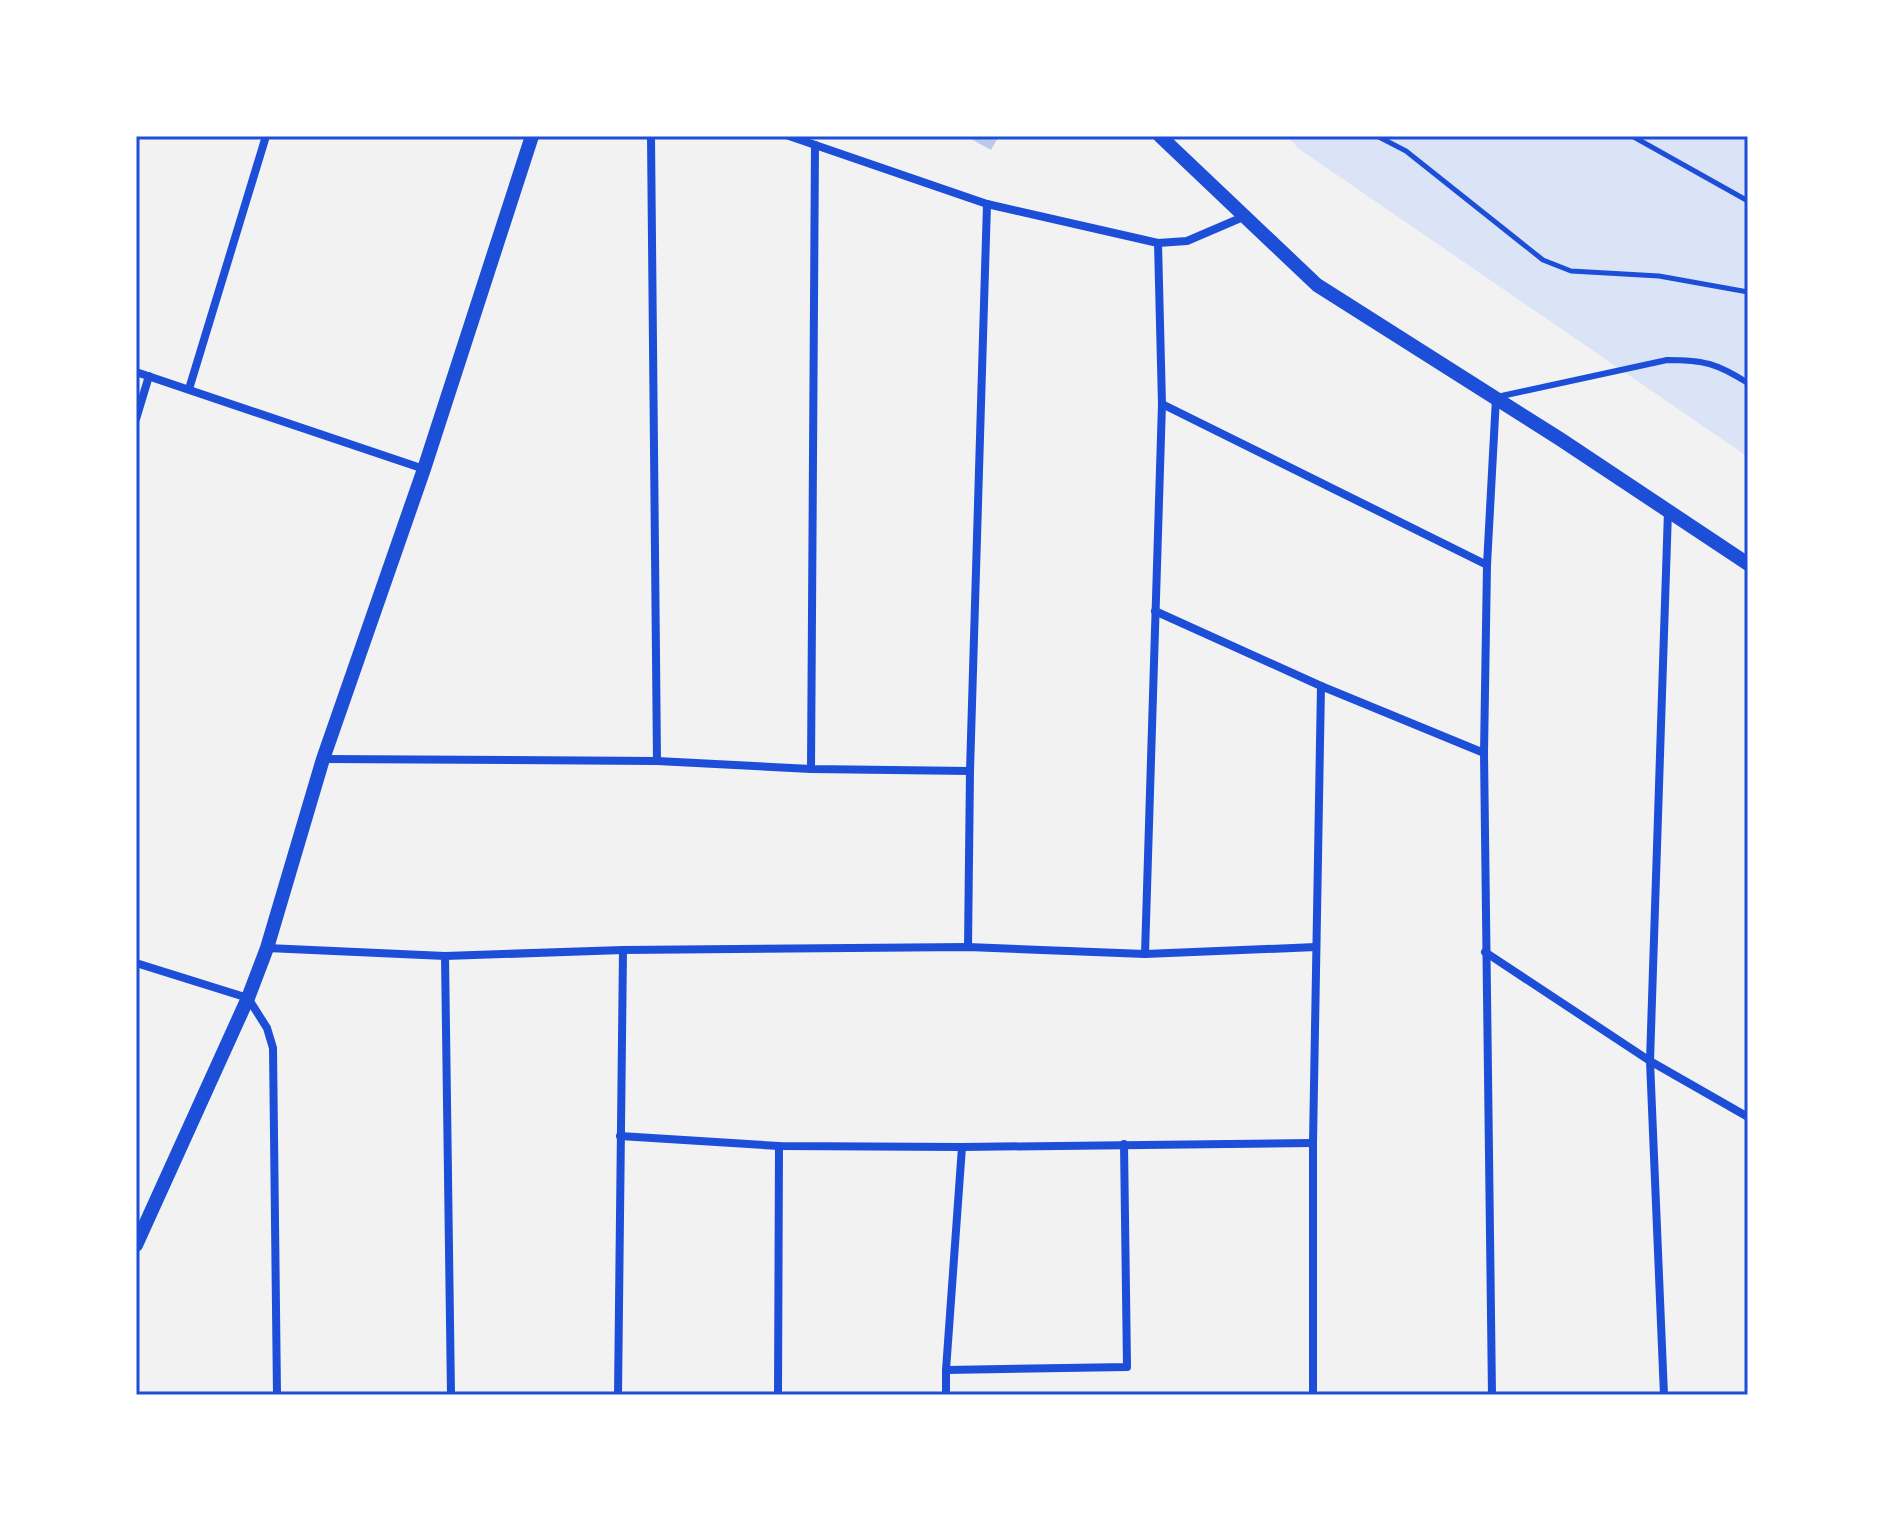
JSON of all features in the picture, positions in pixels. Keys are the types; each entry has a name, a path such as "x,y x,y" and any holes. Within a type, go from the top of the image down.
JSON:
{"street":[{"path":"189,389 266,136"},
{"path":"136,1245 248,998 267,948 323,759 424,469 532,136"},
{"path":"651,136 657,761"},
{"path":"789,136 987,204 1158,243 1187,241 1243,217"},
{"path":"1160,136 1317,285 1496,398 1748,564"},
{"path":"811,769 815,145"},
{"path":"968,947 970,771 987,204"},
{"path":"1145,954 1162,404 1158,243"},
{"path":"136,372 424,469"},
{"path":"136,419 149,376"},
{"path":"1492,1395 1484,753 1487,565 1496,398"},
{"path":"1162,404 1487,565"},
{"path":"1664,1395 1650,1061 1668,511"},
{"path":"1155,611 1321,686 1484,753"},
{"path":"1313,1395 1313,1143 1321,686"},
{"path":"323,759 657,761 811,769 970,771"},
{"path":"267,948 445,956 623,950 968,947 1145,954 1316,947"},
{"path":"618,1395 623,950"},
{"path":"1485,952 1650,1061 1748,1117"},
{"path":"445,956 451,1395"},
{"path":"136,963 248,998 267,1028 273,1048 277,1395"},
{"path":"620,1136 779,1146 1313,1143"},
{"path":"946,1370 1127,1367 1124,1144"},
{"path":"778,1395 779,1146"},
{"path":"946,1395 962,1147"}],"lane":[{"path":"1496,398 1667,360 1695,360 1720,366 1748,383"}],"path":[{"path":"1377,136 1406,151 1543,260 1571,271 1659,276 1748,292"},
{"path":"1632,136 1748,201"}],"shaded area":[{"path":"1287,136 1748,136 1748,457 1299,149"}],"building":[{"path":"972,136 999,136 991,150 971,139"}]}
